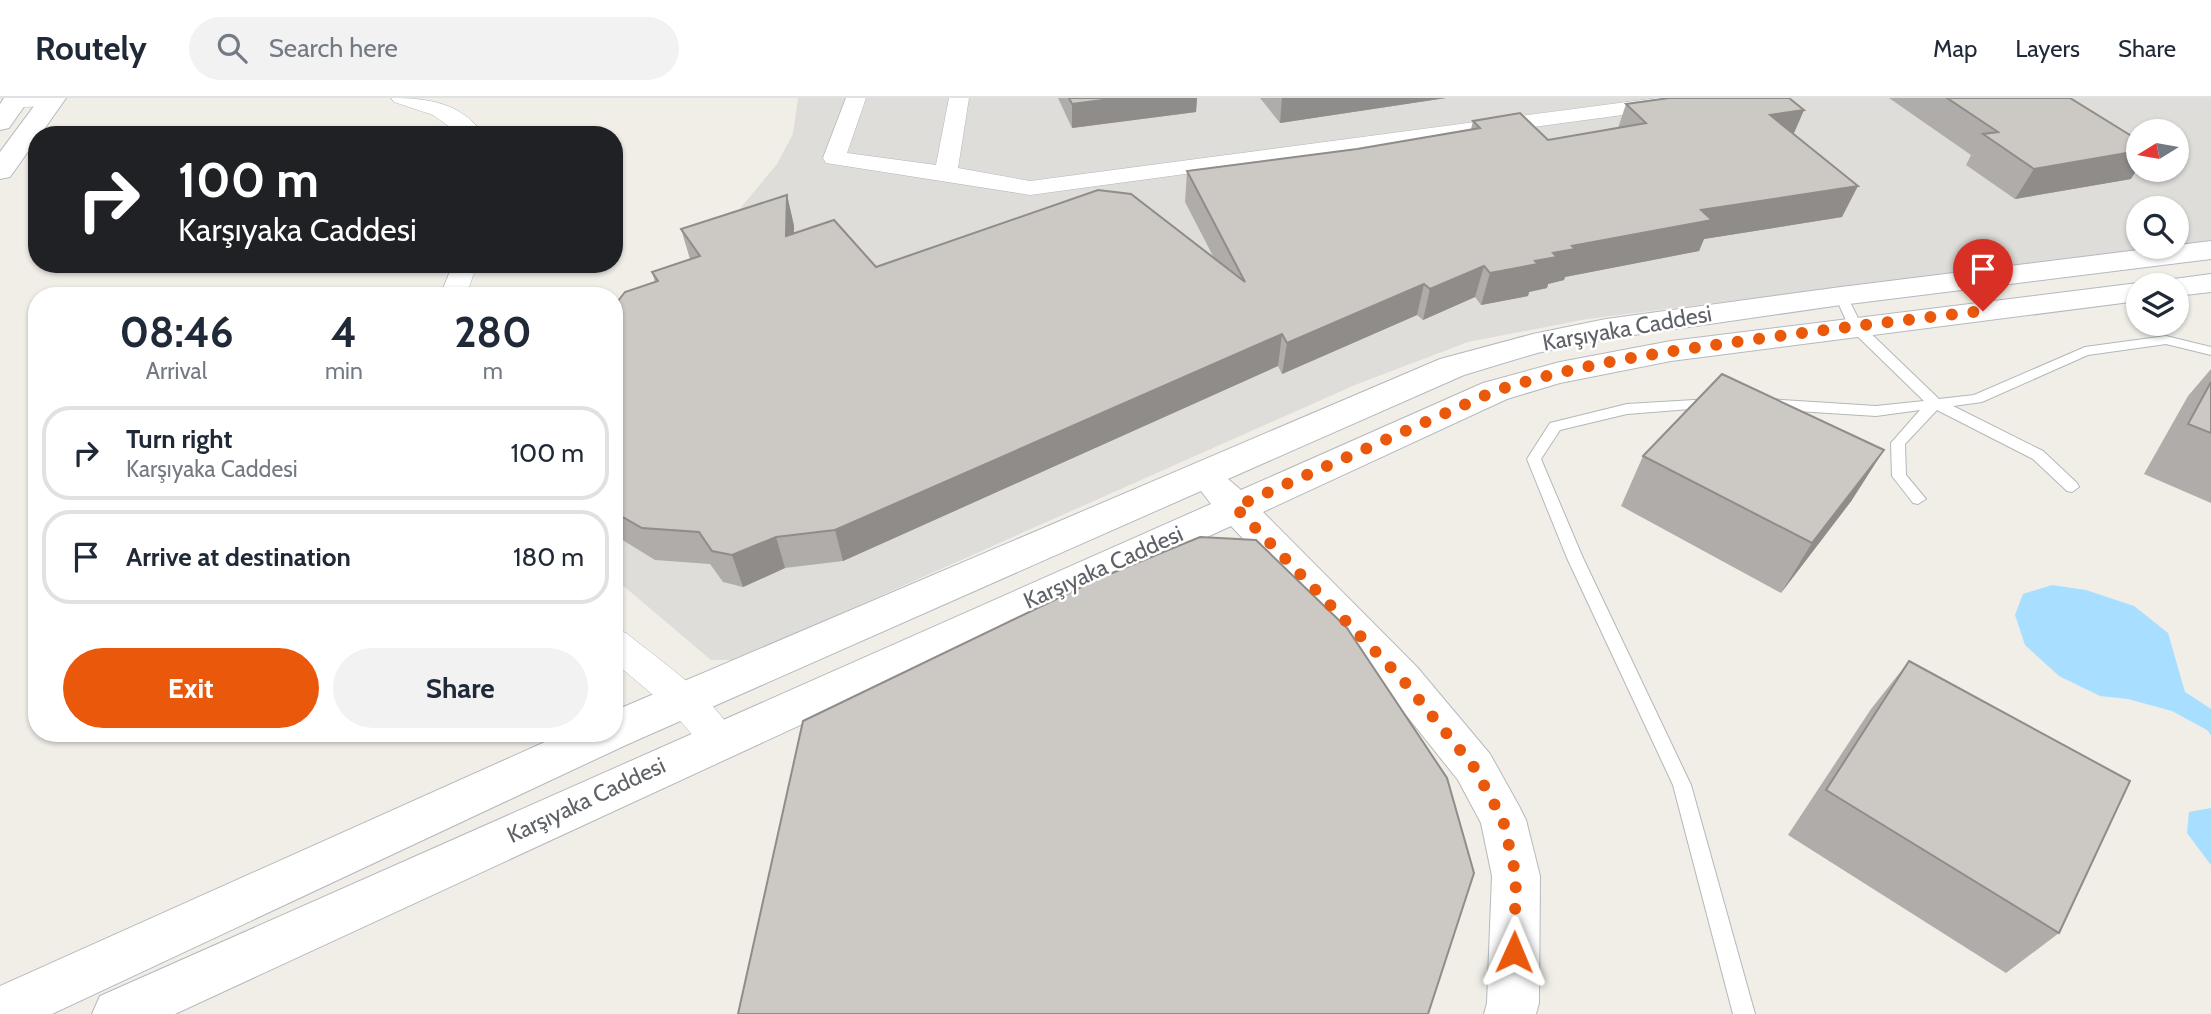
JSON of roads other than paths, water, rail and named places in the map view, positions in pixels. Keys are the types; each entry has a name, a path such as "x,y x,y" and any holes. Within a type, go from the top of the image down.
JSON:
{"main road":[{"path":"33,126 53,98"},
{"path":"0,171 28,132"},
{"name":"Karşıyaka Caddesi","path":"623,727 1452,367 1533,344 1606,329 1841,296 2211,250"},
{"path":"2189,286 2211,283"},
{"name":"Karşıyaka Caddesi","path":"118,1014 1495,391 1537,377 1623,358 1855,326 2126,293"},
{"path":"1205,474 1402,679 1474,767 1503,820 1516,876 1513,1003 1510,1014"},
{"name":"Karşıyaka Caddesi","path":"0,1012 590,742"}],"street":[{"path":"11,107 53,98"},
{"path":"401,98 443,112 465,126"},
{"path":"856,98 834,158 946,173 1030,188 1704,98"},
{"path":"946,173 959,98"},
{"path":"623,650 683,700 719,740"}],"lane":[{"path":"1841,296 1855,326 1935,403 2038,455 2072,486"},
{"path":"1748,402 1876,411 1977,399 2085,351 2166,340 2211,351"},
{"path":"1918,499 1899,475 1898,443 1935,403"},
{"path":"1721,404 1627,409 1555,426 1534,459 1575,558 1682,785 1744,1014"}],"water":[{"path":"2052,585 2086,590 2134,606 2168,633 2185,692 2211,709 2211,735 2207,730 2172,711 2128,699 2100,696 2059,676 2025,645 2015,615 2023,594"},
{"path":"2211,808 2211,865 2187,833 2189,812"}]}
